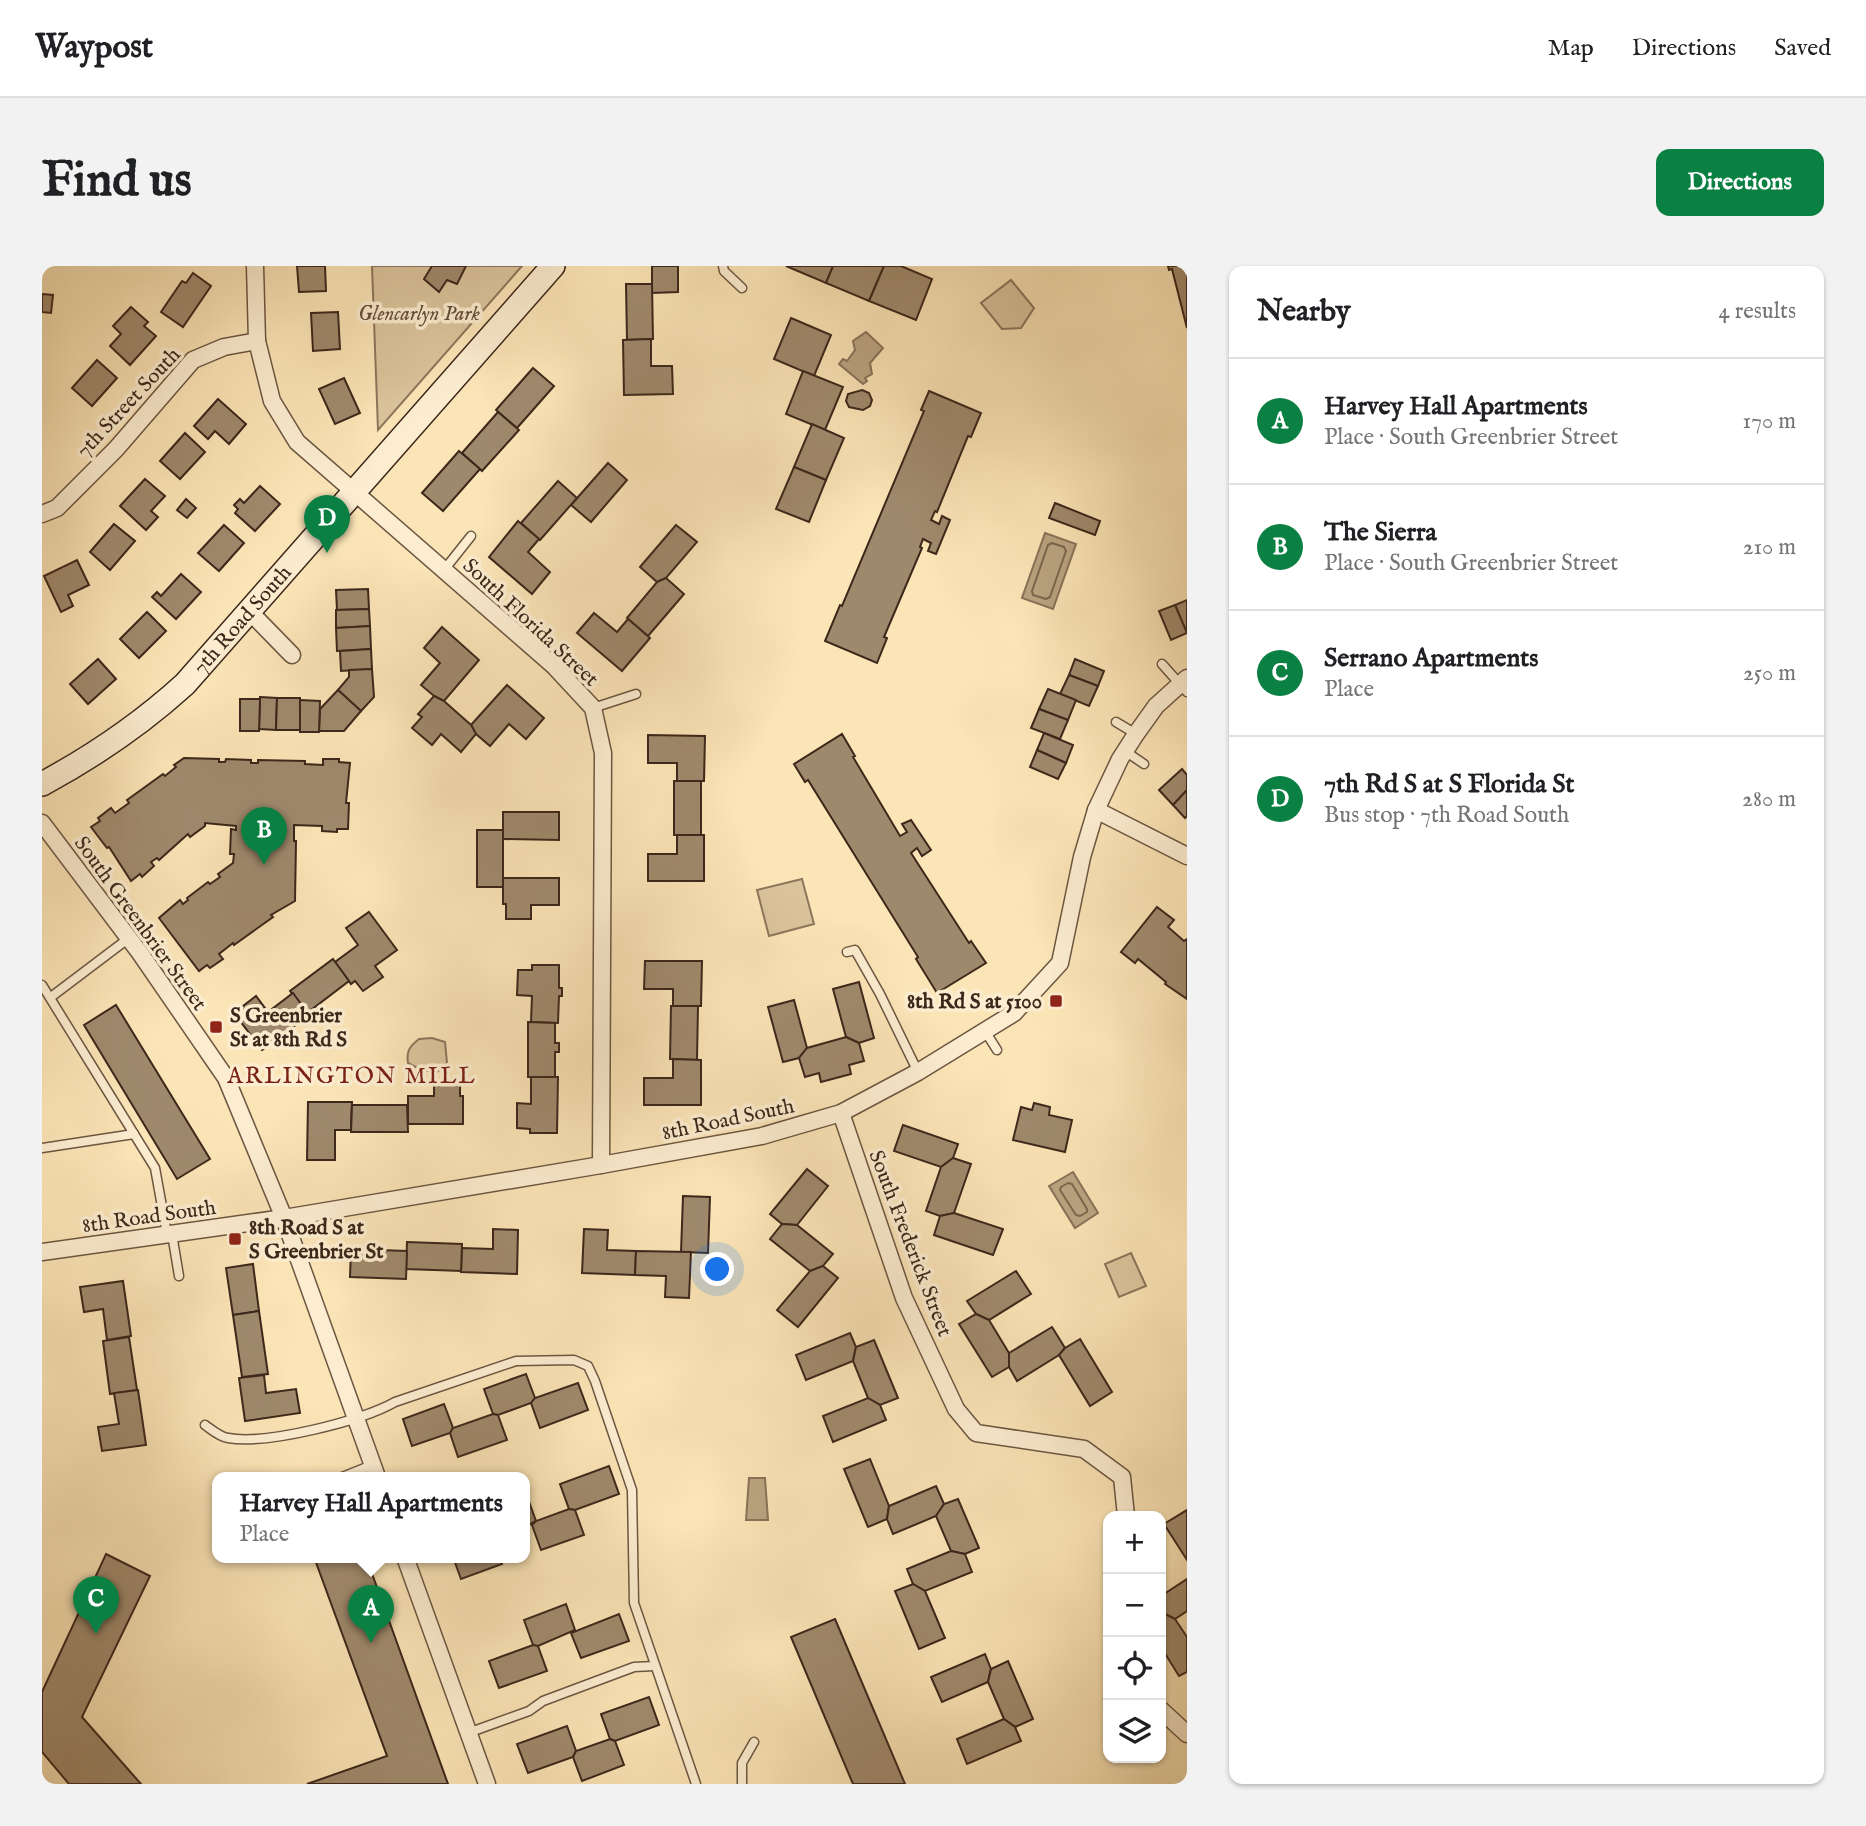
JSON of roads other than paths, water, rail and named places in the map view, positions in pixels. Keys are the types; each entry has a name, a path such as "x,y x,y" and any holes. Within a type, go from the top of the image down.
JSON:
{"street":[{"name":"South Florida Street","path":"255,266 257,341 272,401 297,442 554,666 593,708 603,753 601,1165"},
{"name":"7th Road South","path":"42,784 93,756 147,718 185,684 554,266"},
{"name":"7th Street South","path":"42,514 57,508 116,449 193,360 223,347 257,341"},
{"path":"250,612 292,655"},
{"name":"8th Road South","path":"42,1252 284,1218 601,1165 762,1136 841,1113 918,1072 1014,1013 1060,963 1082,857 1096,810 1136,734 1156,706 1185,684"},
{"path":"1096,810 1187,856"},
{"name":"South Greenbrier Street","path":"42,823 129,938 226,1078 284,1218 375,1471"},
{"name":"South Frederick Street","path":"841,1113 904,1298 956,1409 976,1433 1084,1449 1122,1476 1126,1511"},
{"path":"407,1563 487,1784"},
{"path":"1166,1715 1187,1734"}],"lane":[{"path":"723,266 724,271 742,288"},
{"path":"444,570 471,536"},
{"path":"1162,664 1185,684"},
{"path":"593,708 636,694"},
{"path":"1116,722 1136,734"},
{"path":"1125,751 1144,764"},
{"path":"51,997 129,938"},
{"path":"847,952 855,950 918,1072"},
{"path":"42,985 157,1174 179,1276"},
{"path":"985,1031 998,1050"},
{"path":"42,1148 134,1134"},
{"path":"205,1425 224,1438 247,1441 316,1430 516,1361 574,1360 588,1366 596,1381 632,1490 634,1603 696,1784"},
{"path":"468,1733 634,1667 654,1666"},
{"path":"742,1784 742,1763 754,1742"}],"water":[{"path":"866,332 883,348 870,363 872,374 865,378 867,381 863,384 839,364 843,359 847,361 855,350 853,341"},
{"path":"1045,533 1076,544 1053,609 1022,598"},
{"path":"1073,1172 1098,1213 1075,1228 1049,1186"},
{"path":"749,1478 765,1478 768,1520 746,1520"}],"place":[{"name":"7th Rd S at S Florida St","path":"327,553"},
{"name":"The Sierra","path":"264,865"},
{"name":"8th Rd S at 5100","path":"1056,1001"},
{"name":"S Greenbrier St at 8th Rd S","path":"216,1027"},
{"name":"8th Road S at S Greenbrier St","path":"235,1239"},
{"name":"Serrano Apartments","path":"96,1634"},
{"name":"Harvey Hall Apartments","path":"371,1643"}],"district":[{"name":"ARLINGTON MILL","path":"352,1075"}],"park label":[{"name":"Glencarlyn Park","path":"419,313"}]}
